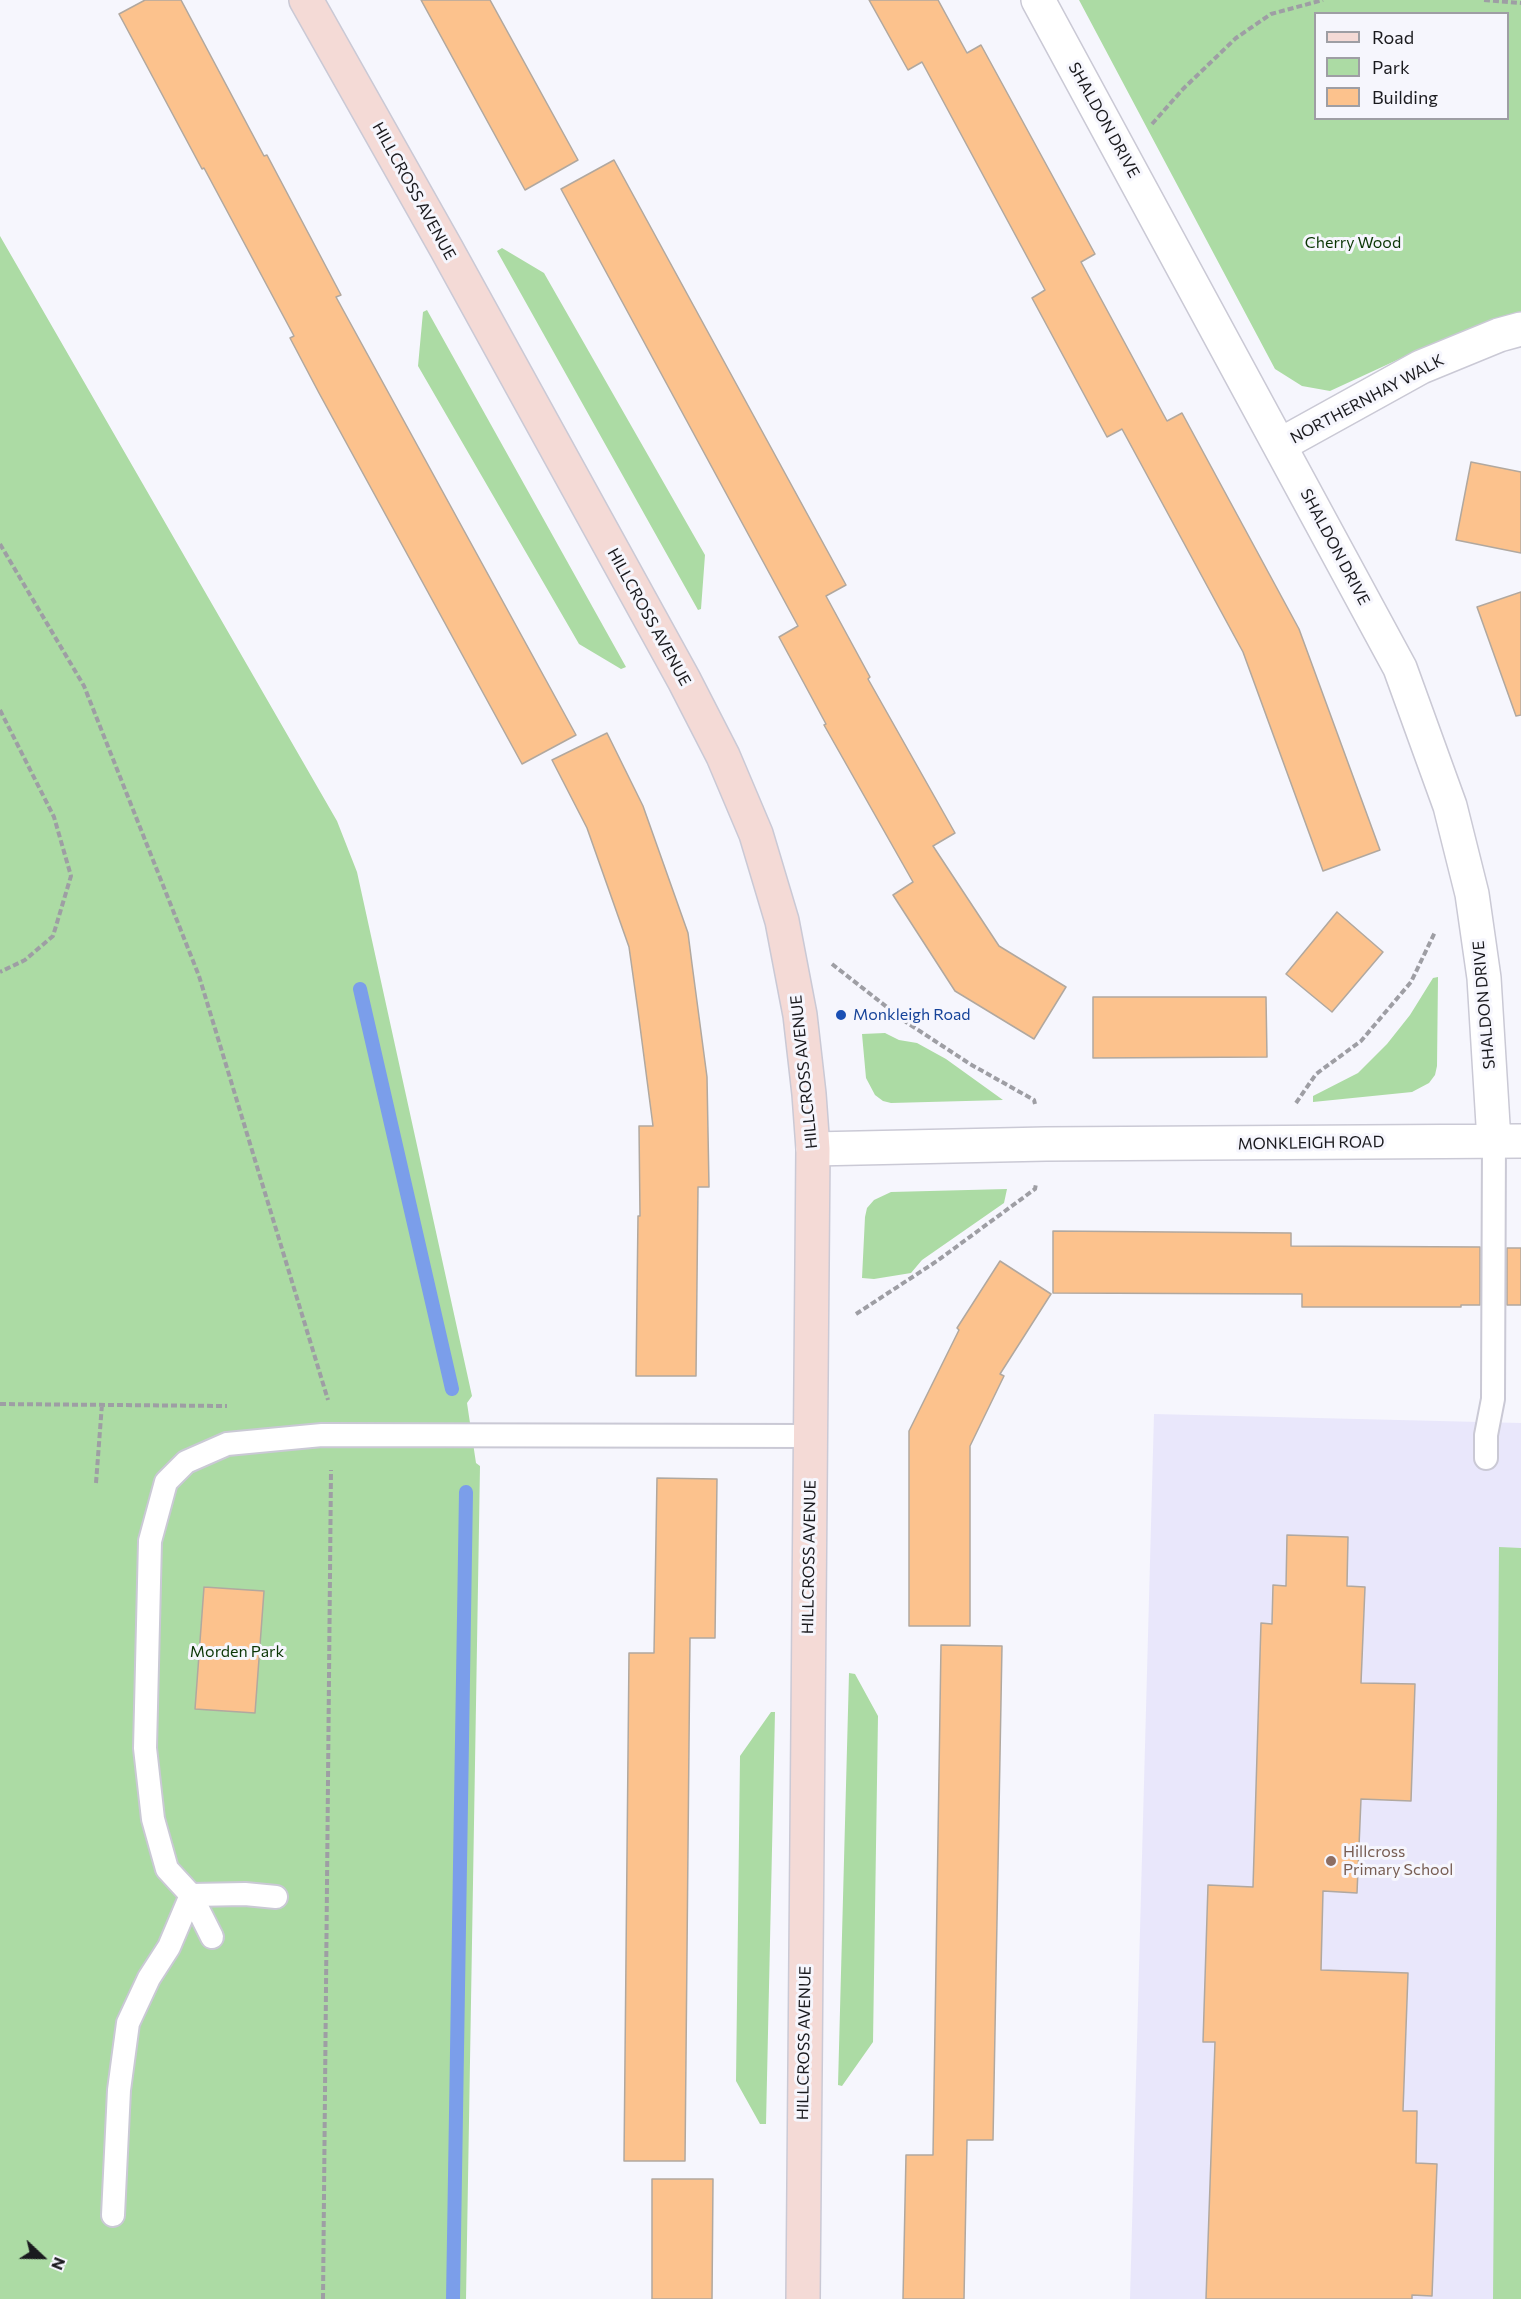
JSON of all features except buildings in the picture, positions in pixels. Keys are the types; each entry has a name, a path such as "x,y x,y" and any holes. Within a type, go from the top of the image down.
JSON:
{"street":[{"name":"HILLCROSS AVENUE","path":"306,0 446,248 684,680 723,756 756,834 783,925 800,1016 810,1094 813,1149 803,2299"},
{"name":"SHALDON DRIVE","path":"1038,0 1400,668 1450,806 1472,894 1508,1141"},
{"name":"NORTHERNHAY WALK","path":"1280,445 1421,367 1499,335 1521,329"},
{"name":"MONKLEIGH ROAD","path":"813,1149 1046,1144 1508,1141"}],"lane":[{"path":"1485,1458 1486,1435 1493,1399 1508,1141"},
{"path":"212,1937 190,1895 167,1869 153,1819 145,1748 150,1541 166,1482 186,1462 227,1444 332,1435 811,1436"},
{"path":"190,1895 245,1894 276,1897"},
{"path":"113,2215 119,2090 128,2023 149,1978 170,1947 190,1895"}],"path":[{"path":"1123,156 1183,89 1236,38 1271,14 1323,0"},
{"path":"1484,0 1521,3"},
{"path":"0,544 84,686 199,976 330,1408"},
{"path":"0,710 54,818 71,876 53,936 25,960 0,972"},
{"path":"783,925 906,1022 970,1064 1034,1100 1046,1144 1035,1190 938,1261 856,1314"},
{"path":"1269,1143 1316,1074 1361,1041 1411,982 1436,931"},
{"path":"0,1404 228,1406"},
{"path":"96,1483 102,1404"},
{"path":"323,2299 332,1435"}],"shaded area":[{"name":"Hillcross Primary School","path":"1154,1414 1521,1423 1521,2299 1130,2299"}],"green space":[{"name":"Cherry Wood","path":"1079,0 1521,0 1521,317 1434,343 1330,391 1302,386 1275,369"},
{"name":"Morden Park","path":"0,236 337,821 357,872 472,1396 467,1403 476,1463 480,1466 466,2299 0,2299"},
{"path":"502,248 544,273 705,555 701,609 698,610 497,251"},
{"path":"427,310 626,667 621,669 579,644 418,366 423,312"},
{"path":"1438,977 1437,1066 1435,1075 1429,1083 1412,1092 1313,1102 1313,1096 1358,1073 1387,1044 1410,1015 1433,978"},
{"path":"885,1033 899,1040 917,1043 946,1059 1003,1100 891,1103 883,1101 875,1095 866,1078 862,1034"},
{"path":"1007,1189 1004,1203 922,1260 911,1273 874,1279 862,1278 865,1217 867,1208 874,1200 891,1192"},
{"path":"1499,1547 1521,1548 1521,2299 1493,2299"},
{"path":"849,1673 855,1674 878,1716 873,2042 842,2086 838,2085"},
{"path":"771,1712 775,1712 766,2124 760,2124 736,2081 740,1756"}],"waterway":[{"path":"360,989 452,1389"},
{"path":"453,2299 466,1492"}],"place":[{"name":"Monkleigh Road","path":"841,1015"},
{"name":"Hillcross Primary School","path":"1331,1861"}]}
